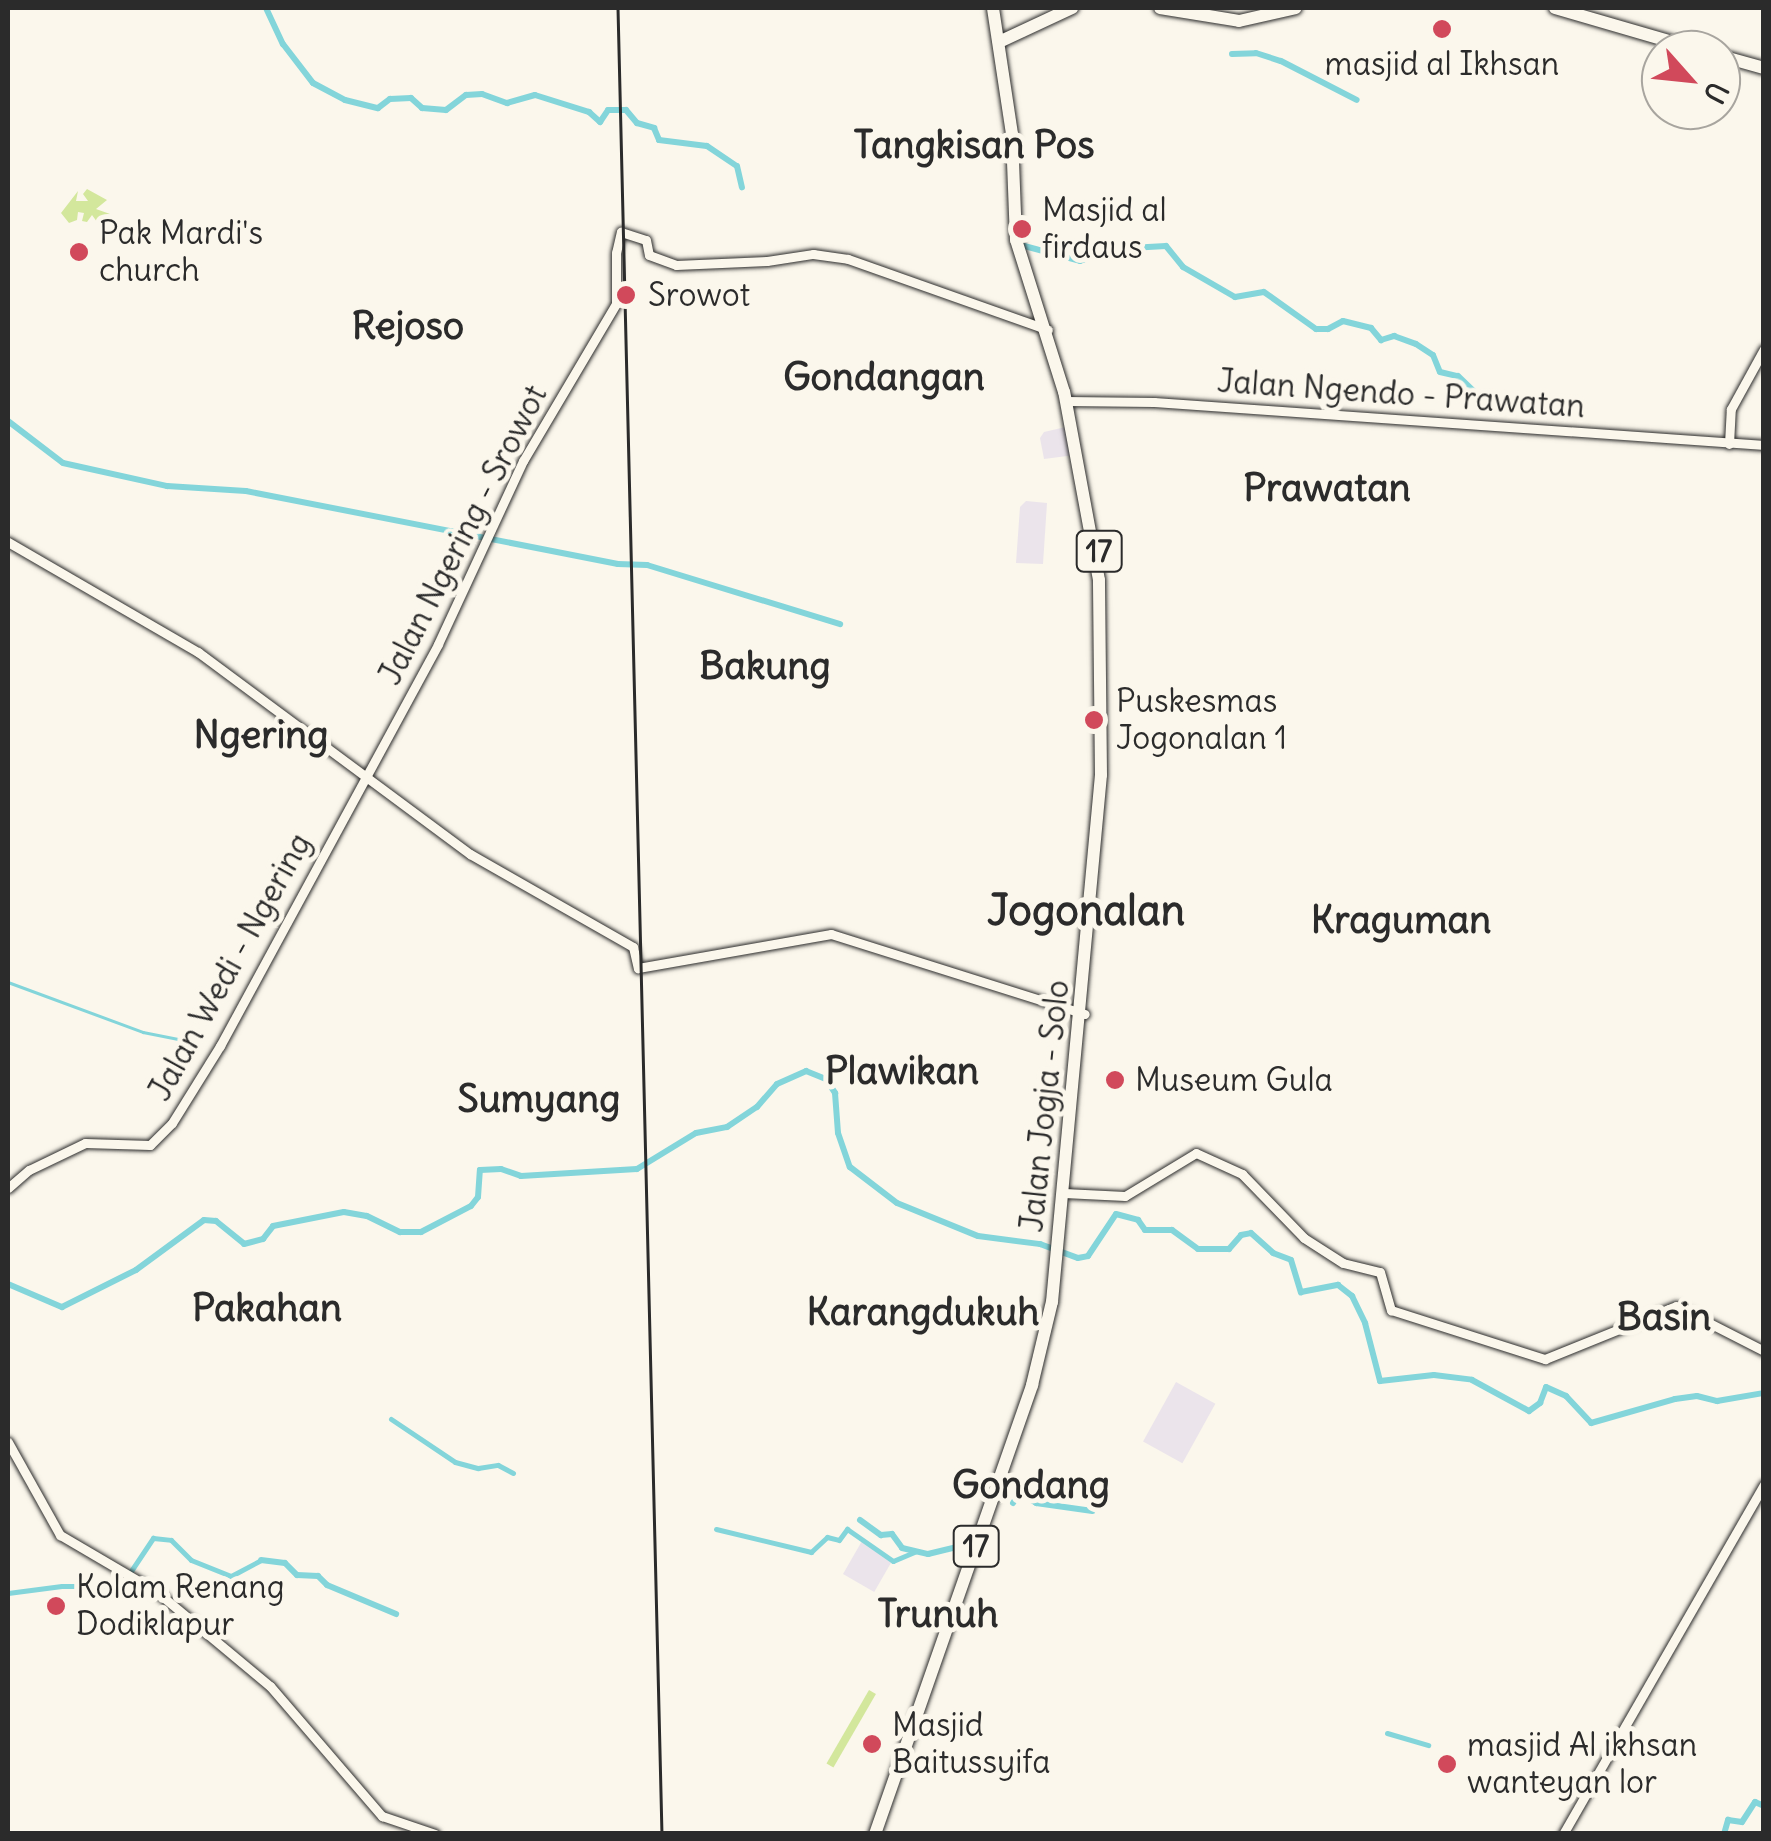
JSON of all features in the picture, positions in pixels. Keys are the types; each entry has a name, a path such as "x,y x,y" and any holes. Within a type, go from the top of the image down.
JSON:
{"highway":[{"path":"995,8 1004,27 1026,26 1072,8"},
{"name":"Jalan Jogja - Solo","path":"995,8 1008,96"},
{"path":"1000,39 1061,8"},
{"path":"1160,8 1227,18 1257,18 1296,8"},
{"path":"1180,8 1227,18"},
{"path":"1257,18 1286,8"},
{"path":"1542,8 1641,37"},
{"path":"1555,8 1641,33"},
{"path":"1006,68 1007,44 1026,26"},
{"name":"Jalan Jogja - Solo","path":"878,1830 1032,1385 1052,1302 1083,1014 1102,775 1105,704 1099,554 1068,400 1019,243 1006,68 1000,39"}],"main road":[{"name":"Jalan Ngering - Srowot","path":"366,776 416,684 531,446 616,304 618,235 627,234 649,244 649,255 681,265 812,254 848,259 1046,329"},
{"path":"1729,444 1732,410 1764,349"},
{"name":"Jalan Ngendo - Prawatan","path":"1068,400 1764,445"},
{"path":"12,545 198,652 470,854 633,948 638,968 831,934 1083,1014"},
{"name":"Jalan Wedi - Ngering","path":"8,1188 59,1154 96,1140 146,1145 162,1137 220,1046 366,776"},
{"path":"1066,1193 1125,1196 1196,1154 1242,1174 1290,1225 1343,1263 1380,1272 1390,1310 1539,1358 1550,1358 1676,1306 1764,1351"},
{"path":"8,1442 58,1533 161,1595 270,1686 381,1820 435,1834"},
{"path":"1564,1832 1764,1485"}],"shaded area":[{"path":"1070,426 1075,455 1044,459 1040,438 1044,432"},
{"path":"1026,501 1047,503 1043,564 1016,563 1020,507"},
{"path":"1176,1382 1215,1404 1182,1463 1143,1441"},
{"path":"862,1541 893,1559 874,1592 843,1574"}],"green space":[{"path":"87,189 107,200 96,209 110,214 100,226 92,215 87,222 82,221 84,213 78,212 77,220 69,223 61,213 78,191 76,201 88,201 83,194"},
{"path":"869,1690 876,1694 833,1768 826,1764"}],"waterway":[{"path":"266,8 283,44 313,83 345,100 378,108 390,99 411,98 422,108 446,110 466,95 482,94 507,103 535,95 589,112 600,122 608,110 626,110 637,123 654,128 659,140 707,146 737,166 742,187"},
{"path":"1232,54 1256,53 1281,61 1357,100"},
{"path":"1017,244 1080,261 1112,249 1166,246 1183,267 1235,297 1264,292 1316,329 1328,329 1343,321 1371,328 1381,340 1394,336 1416,344 1433,355 1440,372 1458,376 1478,395"},
{"path":"8,421 63,463 167,486 246,491 618,564 647,565 840,624"},
{"path":"8,982 143,1032 198,1043"},
{"path":"8,1284 62,1307 136,1270 204,1220 216,1221 244,1244 263,1239 273,1226 344,1212 367,1216 400,1232 421,1232 471,1206 478,1197 480,1170 501,1169 521,1176 637,1169 696,1133 727,1127 757,1107 777,1084 806,1071 826,1079 835,1093 838,1133 850,1167 897,1203 978,1236 1040,1244 1078,1258 1088,1256 1116,1214 1138,1220 1145,1230 1172,1230 1198,1249 1229,1249 1241,1235 1251,1233 1273,1253 1291,1260 1301,1292 1338,1285 1352,1296 1365,1323 1380,1381 1434,1375 1472,1380 1529,1411 1540,1403 1546,1387 1566,1396 1591,1423 1675,1399 1697,1396 1717,1401 1764,1393"},
{"path":"391,1419 455,1462 478,1468 498,1465 513,1473"},
{"path":"1013,1503 1019,1493 1036,1503 1092,1511"},
{"path":"860,1520 881,1535 892,1534 902,1548 928,1554 973,1543"},
{"path":"716,1529 811,1552 827,1537 839,1540 847,1529 893,1561 916,1551"},
{"path":"8,1593 62,1586 121,1586 153,1538 171,1540 191,1560 231,1576 261,1560"},
{"path":"261,1560 285,1563 297,1575 318,1576 327,1585 396,1614"},
{"path":"1387,1733 1428,1745"},
{"path":"1724,1834 1728,1820 1742,1822 1755,1802 1764,1806"}],"railway":[{"path":"618,8 662,1834"}],"place":[{"name":"masjid al Ikhsan","path":"1442,29"},
{"name":"Masjid al firdaus","path":"1022,229"},
{"name":"Pak Mardi's church","path":"79,252"},
{"name":"Srowot","path":"626,295"},
{"name":"Puskesmas Jogonalan 1","path":"1094,720"},
{"name":"Museum Gula","path":"1115,1080"},
{"name":"Kolam Renang Dodiklapur","path":"56,1606"},
{"name":"Masjid Baitussyifa","path":"872,1744"},
{"name":"masjid Al ikhsan wanteyan lor","path":"1447,1764"}],"district":[{"name":"Tangkisan Pos","path":"974,145"},
{"name":"Rejoso","path":"408,326"},
{"name":"Gondangan","path":"884,377"},
{"name":"Prawatan","path":"1327,488"},
{"name":"Bakung","path":"765,666"},
{"name":"Ngering","path":"261,735"},
{"name":"Jogonalan","path":"1086,910"},
{"name":"Kraguman","path":"1401,920"},
{"name":"Plawikan","path":"902,1071"},
{"name":"Sumyang","path":"539,1099"},
{"name":"Pakahan","path":"267,1308"},
{"name":"Karangdukuh","path":"923,1312"},
{"name":"Basin","path":"1664,1317"},
{"name":"Gondang","path":"1031,1485"},
{"name":"Trunuh","path":"938,1614"}]}
